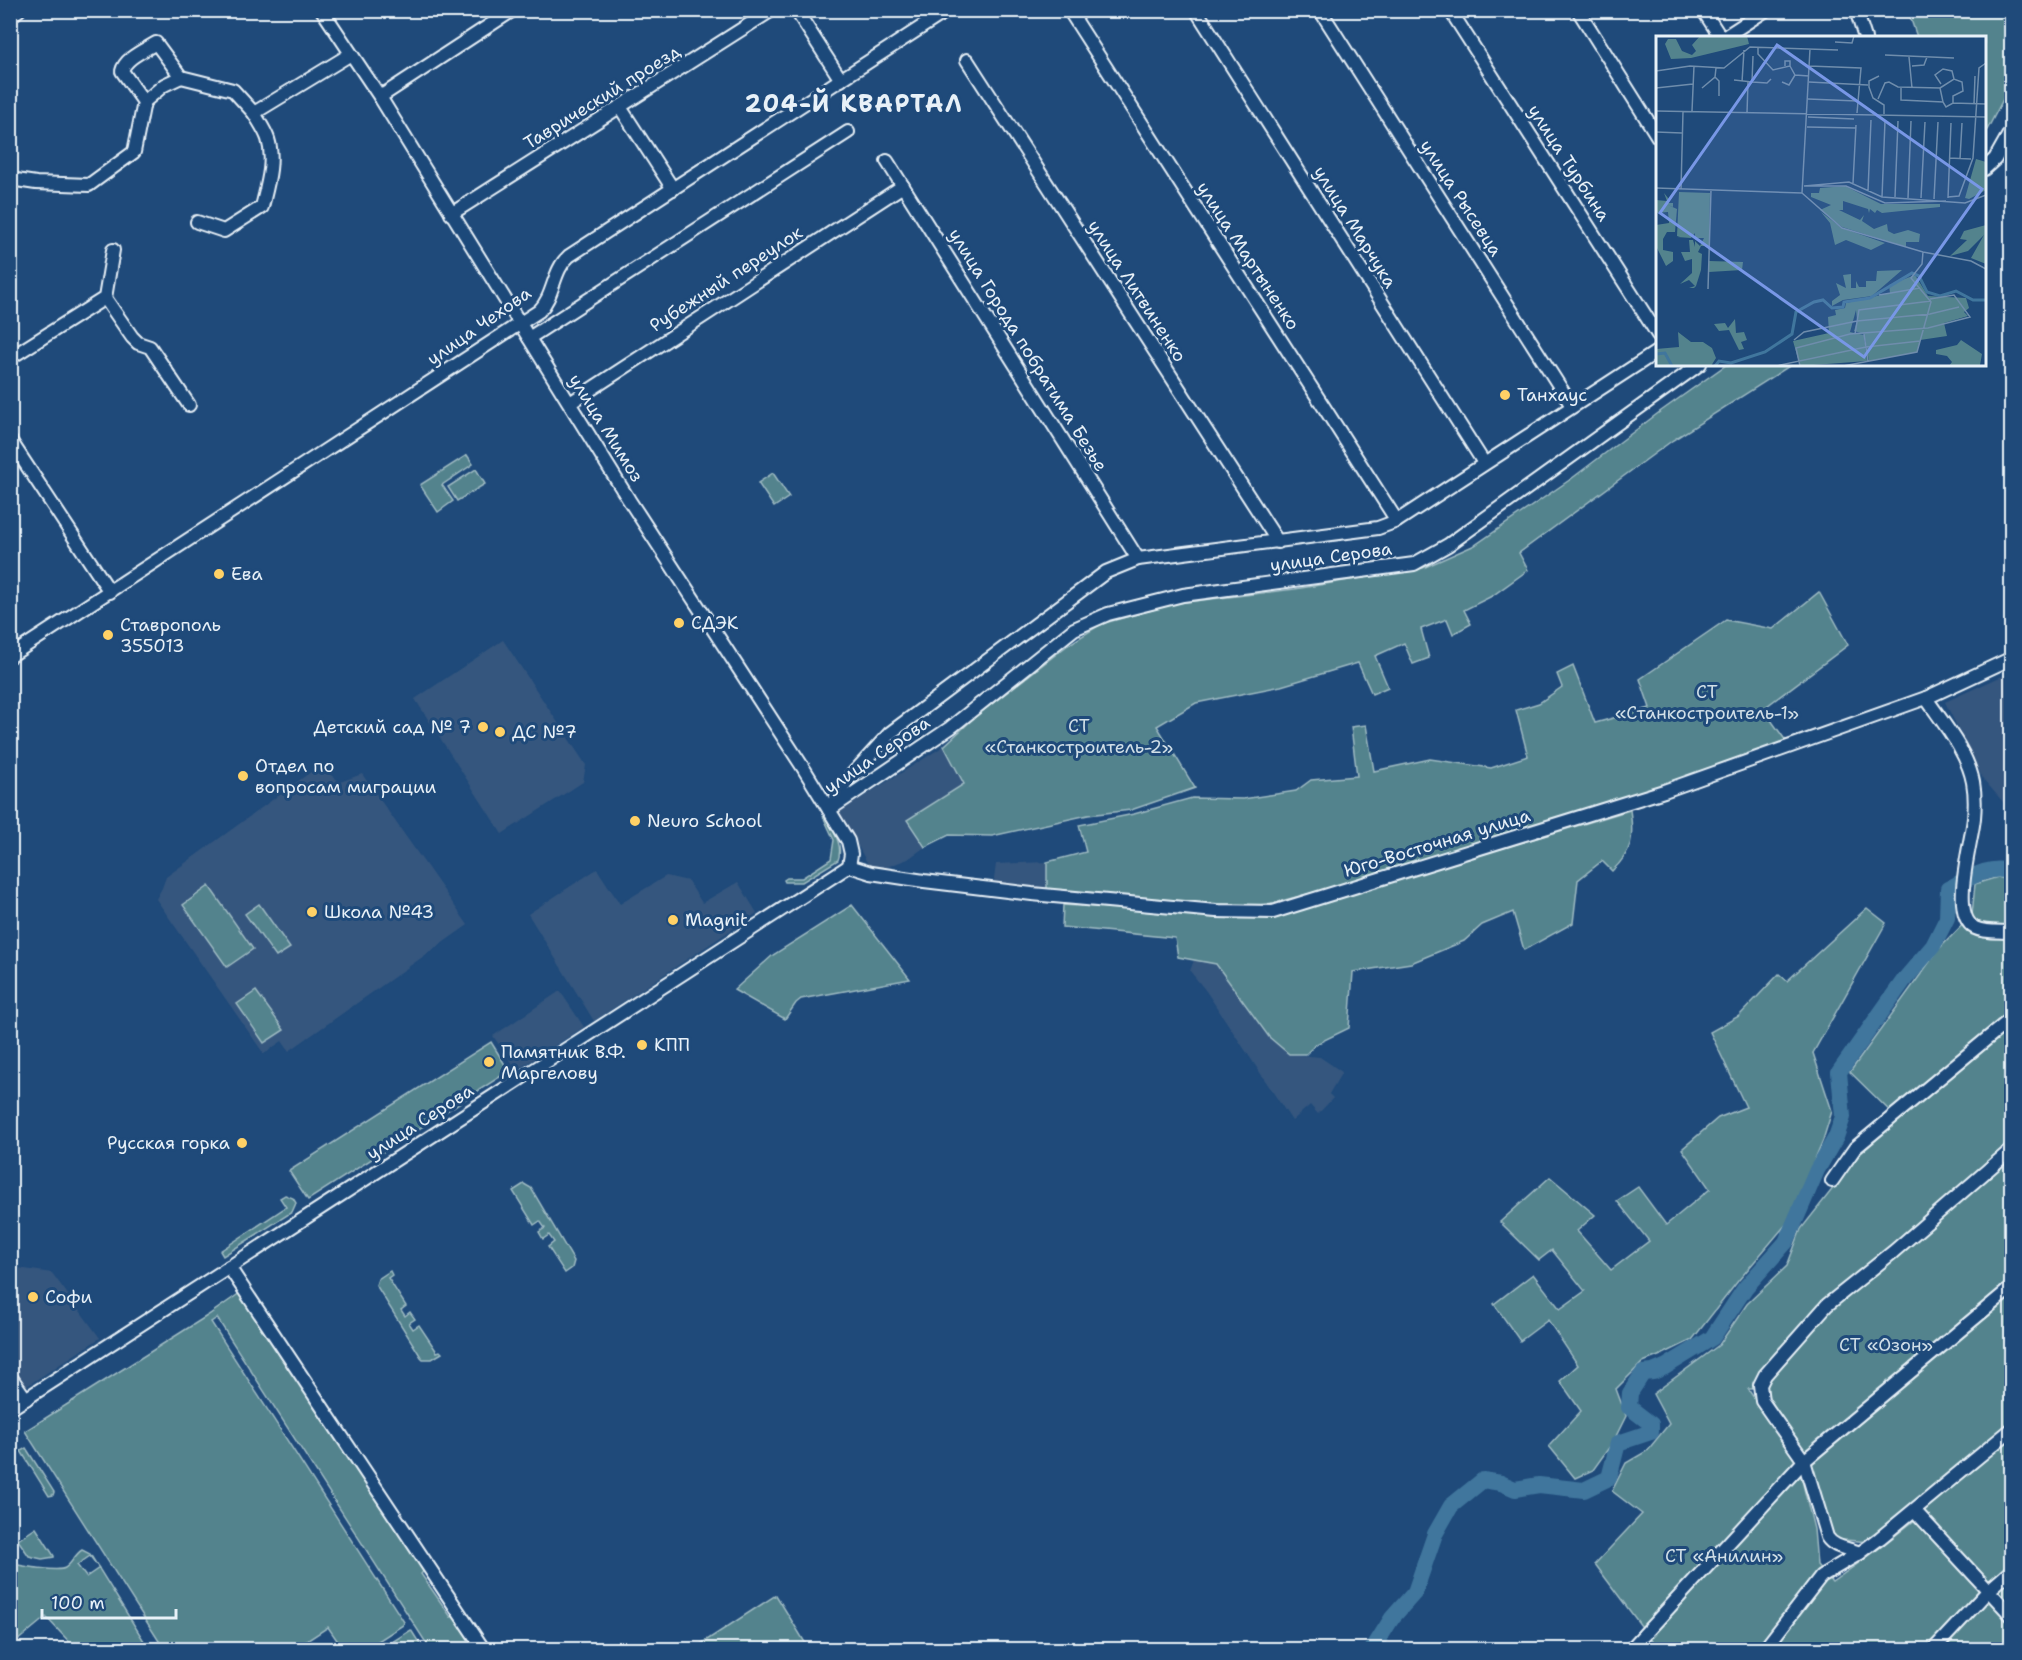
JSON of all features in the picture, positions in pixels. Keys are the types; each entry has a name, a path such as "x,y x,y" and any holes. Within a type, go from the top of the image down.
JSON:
{"street":[{"path":"10,16 19,10"},
{"name":"улица Мимоз","path":"322,10 380,97 519,324 696,605 829,810 848,841 851,854 849,866"},
{"path":"380,97 513,10"},
{"name":"Таврический проезд","path":"452,214 772,10"},
{"path":"796,10 840,80"},
{"name":"улица Чехова","path":"10,656 539,311 546,304 561,263 569,256 948,10"},
{"name":"улица Мартыненко","path":"1069,10 1397,521"},
{"name":"улица Марчука","path":"1196,10 1484,463"},
{"name":"улица Рысевца","path":"1320,10 1572,406"},
{"name":"улица Турбина","path":"1450,10 1656,332"},
{"path":"1578,10 1656,134"},
{"path":"1703,10 1721,36"},
{"path":"1725,36 1766,10"},
{"path":"1856,10 1864,36"},
{"path":"144,102 122,71 123,66 137,54 156,43 181,77"},
{"path":"254,113 351,54"},
{"name":"улица Литвиненко","path":"967,60 1278,542"},
{"path":"10,179 36,183 88,185 134,152 144,102 164,85 181,77 233,90 254,113 267,138 271,152 262,207 224,231 197,222"},
{"path":"620,107 673,189"},
{"path":"1986,167 1995,159 2012,129"},
{"path":"529,339 848,132"},
{"name":"улица Города побратима Безье","path":"887,161 1138,559"},
{"name":"Рубежный переулок","path":"570,403 903,186"},
{"path":"113,250 105,298 132,337 138,343 150,347 189,405"},
{"path":"10,358 105,298"},
{"name":"улица Серова","path":"829,810 848,779 890,733 1106,572 1138,559 1378,528 1397,521 1656,352"},
{"name":"улица Серова","path":"829,810 950,728 1074,629 1108,614 1183,595 1414,564 1448,545 1697,366"},
{"path":"10,440 110,592"},
{"name":"Юго-Восточная улица","path":"849,866 871,873 903,878 1032,894 1216,911 1273,912 1664,791 1926,698 2012,658"},
{"path":"1926,698 1962,752 1973,781 1974,816 1963,889 1963,908 1967,921 1974,928 1986,931 2012,932"},
{"name":"улица Серова","path":"10,1409 849,866"},
{"path":"1832,1181 1855,1148 2012,1018"},
{"path":"1860,1553 1830,1543 1804,1461 1762,1401 1760,1385 1765,1375 1827,1305 1893,1252 2012,1149"},
{"path":"229,1267 484,1650"},
{"path":"1630,1650 1804,1461 2012,1287"},
{"path":"10,1376 26,1399"},
{"path":"1764,1650 1821,1576 1860,1553 2012,1429"},
{"path":"1915,1510 2012,1616"},
{"path":"1933,1650 1988,1591 2012,1570"}],"shaded area":[{"name":"ДС №7","path":"503,640 586,765 583,782 502,834 415,699"},
{"path":"2011,672 2011,811 1983,779 1945,702"},
{"path":"944,746 965,784 907,820 925,847 908,859 879,870 869,866 839,812"},
{"name":"Школа №43","path":"319,766 340,782 362,774 468,925 289,1051 282,1041 264,1054 156,899 166,877"},
{"path":"1047,862 1047,891 993,887 996,864"},
{"path":"597,869 620,904 666,876 688,881 702,903 738,882 757,913 594,1021 528,914"},
{"path":"1194,960 1216,964 1269,1037 1289,1054 1320,1057 1342,1072 1329,1094 1333,1098 1318,1114 1310,1105 1292,1121 1206,991 1190,971"},
{"path":"560,991 584,1027 517,1070 493,1036"},
{"path":"11,1267 52,1273 100,1338 24,1388 11,1367"}],"green space":[{"path":"1908,11 2011,11 2011,84 1987,130 1986,36 1917,36"},
{"name":"СТ «Станкостроитель-2»","path":"1725,366 1789,366 1673,440 1519,553 1528,570 1492,596 1464,610 1471,624 1453,634 1447,619 1421,629 1429,658 1413,664 1404,643 1375,656 1388,687 1372,694 1358,663 1281,686 1196,703 1157,726 1195,788 1131,810 1088,815 992,836 949,835 925,847 907,820 964,784 944,746 975,717 1068,645 1101,624 1177,603 1295,589 1423,568 1475,545 1571,479"},
{"path":"467,455 473,464 442,485 453,501 438,512 420,485"},
{"path":"476,469 485,484 457,501 448,487"},
{"path":"773,473 789,497 774,507 758,483"},
{"name":"СТ «Станкостроитель-1»","path":"1819,592 1848,645 1763,709 1786,741 1659,787 1331,888 1273,903 1252,906 1047,891 1047,862 1086,852 1079,825 1134,814 1192,798 1243,799 1296,791 1311,780 1357,776 1351,727 1366,725 1374,771 1430,759 1491,768 1528,756 1516,710 1539,703 1562,687 1557,674 1573,666 1595,723 1650,708 1640,679 1726,620 1773,629"},
{"path":"1630,810 1632,836 1628,850 1612,871 1602,861 1578,880 1573,923 1524,950 1513,912 1482,925 1464,941 1411,963 1353,972 1349,1028 1316,1044 1306,1054 1289,1054 1269,1037 1216,964 1178,957 1175,938 1062,927 1063,905 1210,916 1333,899"},
{"path":"823,816 834,832 838,843 838,860 802,882 785,882 787,878 802,878 831,859 834,840"},
{"name":"СТ «Озон»","path":"1998,877 2011,882 2011,1606 1924,1515 1913,1507 1871,1542 1831,1539 1807,1459 1764,1389 1748,1389 1798,1464 1814,1529 1817,1565 1832,1582 1915,1520 2011,1623 2011,1649 1661,1649 1650,1638 1595,1564 1642,1514 1612,1491 1626,1463 1647,1451 1669,1424 1653,1394 1719,1345 1747,1304 1787,1266 1801,1229 1860,1154 1899,1120 1850,1072 1939,949 1972,915 1975,884"},
{"path":"209,886 253,949 227,967 183,905"},
{"path":"259,904 290,948 276,957 245,914"},
{"path":"852,905 910,979 801,999 785,1019 734,990 773,955"},
{"path":"1867,908 1886,923 1813,1053 1832,1111 1823,1140 1788,1222 1692,1340 1643,1362 1616,1389 1626,1416 1613,1442 1593,1470 1575,1478 1549,1446 1581,1411 1560,1381 1578,1365 1548,1320 1520,1341 1494,1304 1533,1274 1560,1309 1585,1291 1552,1250 1539,1260 1500,1222 1550,1177 1595,1215 1577,1231 1611,1270 1649,1241 1617,1201 1638,1187 1666,1225 1710,1189 1682,1149 1718,1118 1746,1107 1710,1032 1739,1016 1779,974 1787,981"},
{"path":"256,991 284,1030 264,1043 237,1004"},
{"path":"491,1042 509,1071 308,1200 289,1171"},
{"path":"524,1184 531,1188 574,1261 572,1268 565,1273 548,1247 554,1242 549,1235 543,1239 539,1232 545,1228 540,1221 534,1225 513,1191"},
{"path":"285,1195 293,1198 296,1203 292,1212 223,1256 220,1251 286,1207 280,1198"},
{"path":"390,1271 392,1275 388,1278 406,1306 401,1310 405,1316 410,1312 415,1319 409,1323 413,1329 419,1325 437,1352 442,1353 432,1359 421,1357 376,1285 378,1279"},
{"path":"240,1293 426,1568 421,1574 451,1617 457,1615 472,1640 471,1649 430,1649 217,1318 211,1322 404,1622 403,1625 366,1649 343,1649 328,1627 302,1644 305,1649 164,1649 25,1431"},
{"path":"26,1448 54,1492 53,1495 49,1496 21,1451"},
{"path":"36,1528 54,1557 42,1559 29,1556 18,1540"},
{"path":"82,1550 90,1554 97,1566 90,1556 77,1565 86,1577 99,1568 149,1649 76,1649 46,1617 11,1646 11,1564 61,1569 65,1568"},
{"path":"776,1595 809,1649 693,1649"},
{"path":"411,1630 423,1649 396,1649 392,1642"}],"waterway":[{"path":"1372,1650 1392,1618 1415,1592 1435,1534 1451,1506 1483,1480 1501,1483 1515,1489 1539,1485 1584,1490 1609,1478 1618,1443 1651,1432 1651,1424 1629,1407 1630,1393 1643,1373 1665,1367 1712,1338 1745,1288 1786,1242 1817,1170 1836,1137 1843,1117 1839,1072 1904,980 1933,946 1947,918 1948,889 1979,873 1996,870 2012,873"}],"place":[{"name":"Танхаус","path":"1505,395"},
{"name":"Ева","path":"219,574"},
{"name":"СДЭК","path":"679,623"},
{"name":"Ставрополь 355013","path":"108,635"},
{"name":"Детский сад № 7","path":"483,727"},
{"name":"ДС №7","path":"500,732"},
{"name":"Отдел по вопросам миграции","path":"243,776"},
{"name":"Neuro School","path":"635,821"},
{"name":"Школа №43","path":"312,912"},
{"name":"Magnit","path":"673,920"},
{"name":"КПП","path":"642,1045"},
{"name":"Памятник В.Ф. Маргелову","path":"489,1062"},
{"name":"Русская горка","path":"242,1143"},
{"name":"Софи","path":"33,1297"}],"district":[{"name":"204-Й КВАРТАЛ","path":"854,104"}],"park label":[{"name":"СТ «Анилин»","path":"1724,1556"}]}
